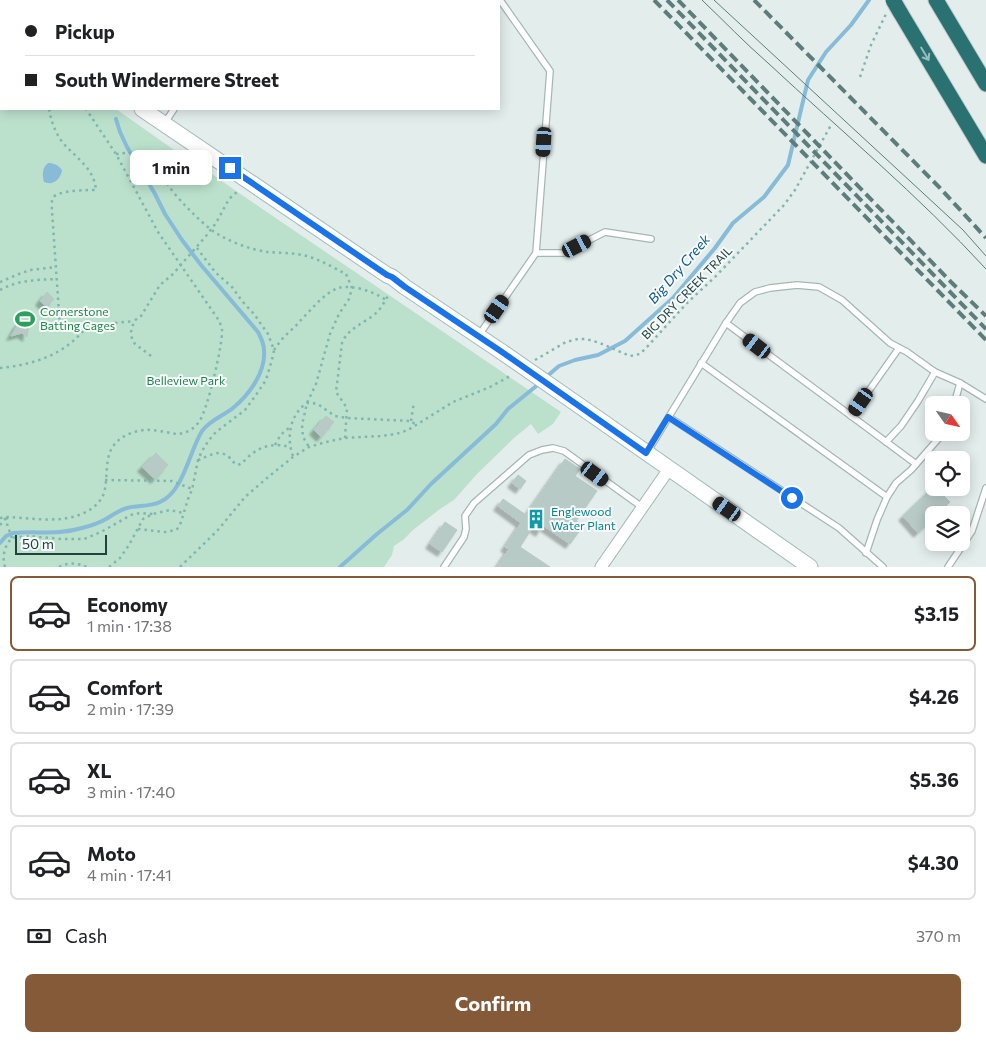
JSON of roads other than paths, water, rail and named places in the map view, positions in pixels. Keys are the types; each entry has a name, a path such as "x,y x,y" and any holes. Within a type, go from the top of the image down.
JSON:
{"highway":[{"path":"936,0 981,72 986,84"},
{"path":"893,9 986,156"}],"street":[{"path":"143,110 502,352 810,567"},
{"path":"601,567 669,468"}],"lane":[{"path":"478,336 536,253 550,71 500,0"},
{"path":"164,124 173,110"},
{"path":"536,253 564,253 604,232 651,239"},
{"path":"646,453 740,303 755,292 770,288 797,285 819,287 842,300 890,343 907,352 935,372 960,383 986,399"},
{"path":"726,323 916,464"},
{"path":"851,416 899,348"},
{"path":"701,363 887,497"},
{"path":"886,442 901,426 935,372"},
{"path":"956,396 960,383"},
{"path":"668,417 839,528 883,567"},
{"path":"866,553 876,520 887,497 896,483 911,470 936,441"},
{"path":"444,567 464,537 466,529 465,516 474,503 529,455 542,450 553,448 564,451 642,507"},
{"path":"948,567 972,531 986,488"}],"water":[{"path":"48,163 56,165 62,170 58,179 50,183 44,182 43,177 44,169"}],"waterway":[{"name":"Big Dry Creek","path":"545,378 559,366 598,355 625,341 673,298 715,248 733,223 764,197 788,165 808,80 826,52 851,25 869,0"},
{"path":"0,543 6,536 13,533 56,532 85,527 100,522 124,509 156,504 168,497 180,480 202,431 245,397 262,367 264,347 258,332 182,240 127,147 116,119"},
{"name":"Big Dry Creek","path":"340,567 407,510 431,484 496,424 508,409 540,383"}],"tram line":[{"path":"702,0 751,48 934,215 986,269"},
{"path":"714,0 963,230 986,256"}],"railway":[{"path":"654,0 986,340"},
{"path":"667,0 986,329"},
{"path":"678,0 986,316"},
{"path":"754,0 940,188 986,238"}],"place":[{"name":"Cornerstone Batting Cages","path":"25,319"},
{"name":"Englewood Water Plant","path":"536,519"}],"park label":[{"name":"Belleview Park","path":"186,381"}]}
